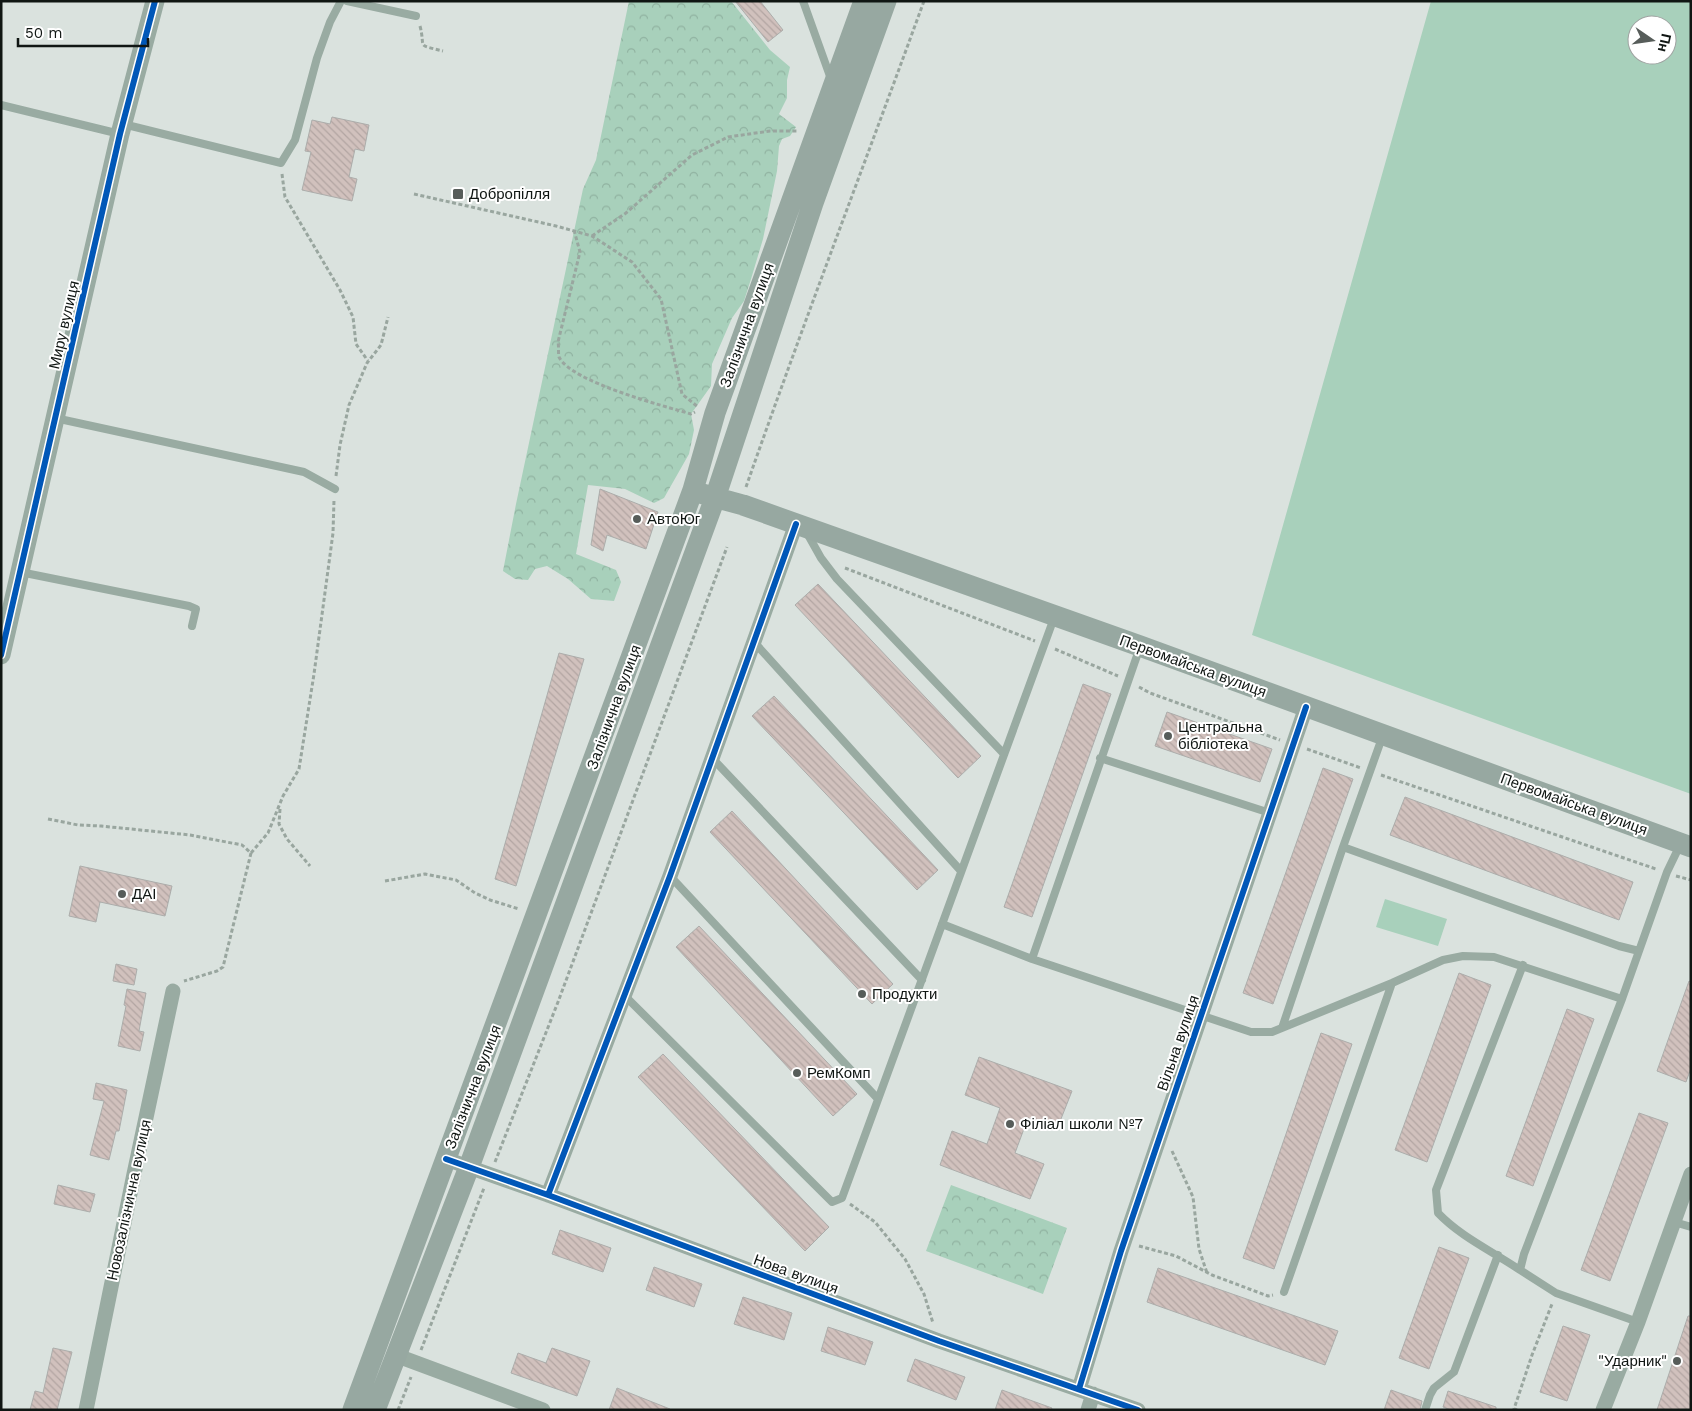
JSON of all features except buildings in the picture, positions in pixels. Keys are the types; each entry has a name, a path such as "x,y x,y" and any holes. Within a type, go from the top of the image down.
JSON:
{"main road":[{"name":"Залізнична вулиця","path":"353,1410 694,490 715,413 864,1"},
{"name":"Залізнична вулиця","path":"374,1410 468,1167 715,498 813,203 886,1"},
{"name":"Первомайська вулиця","path":"694,490 715,498 743,505 1140,646 1686,845"}],"street":[{"name":"Миру вулиця","path":"1,655 122,129 155,1"},
{"path":"548,1195 670,876 754,642 800,526"},
{"name":"Вільна вулиця","path":"1079,1389 1122,1251 1306,707"},
{"name":"Новозалізнична вулиця","path":"86,1410 173,991"},
{"name":"Нова вулиця","path":"446,1159 939,1340 1138,1410"},
{"path":"1604,1410 1691,1174"},
{"path":"395,1355 543,1410"},
{"path":"1088,1410 1093,1394"}],"lane":[{"path":"1,106 122,129 281,163 295,140 317,58 330,22 341,1"},
{"path":"347,1 416,16"},
{"path":"803,1 833,86"},
{"path":"55,418 304,472 335,489"},
{"path":"800,526 837,579 1004,754"},
{"path":"20,572 189,606 196,609 192,626"},
{"path":"625,996 832,1202 842,1198 1055,616"},
{"path":"754,642 961,872"},
{"path":"1032,959 1140,646"},
{"path":"1282,1028 1343,847 1384,735"},
{"path":"1100,758 1270,813"},
{"path":"713,759 922,980"},
{"path":"1520,1270 1524,1254 1622,999 1667,872 1686,845"},
{"path":"1343,847 1618,946 1639,951"},
{"path":"670,876 878,1099"},
{"path":"942,924 1032,959 1251,1032 1272,1032 1443,960 1464,956 1494,957 1622,999"},
{"path":"1523,965 1436,1190 1438,1213 1466,1237 1498,1255 1556,1293 1638,1322"},
{"path":"1284,1292 1392,983"},
{"path":"1674,1222 1691,1227"},
{"path":"1425,1410 1434,1388 1454,1372 1498,1255"}],"path":[{"path":"744,492 776,400 870,151 924,1"},
{"path":"416,16 422,32 422,44 425,48 443,51"},
{"path":"592,236 626,214 692,155 728,137 770,130 816,132"},
{"path":"281,163 285,197 340,290 353,317 356,344 368,361"},
{"path":"414,194 574,230 592,236 632,262 661,299 682,394 703,409 691,414 598,384 569,368 559,357 558,342 580,252 574,230"},
{"path":"173,991 176,986 184,981 217,972 223,967 251,853 268,833 283,796 299,769 333,533 340,445 349,405 368,361 381,345 388,317"},
{"path":"398,1410 558,1002 727,547"},
{"path":"821,558 1044,644 1127,680 1150,693 1293,745 1691,880"},
{"path":"280,806 279,824 287,839 310,866"},
{"path":"48,819 78,826 101,826 190,836 242,845 251,853"},
{"path":"385,881 425,874 456,880 475,894 537,915"},
{"path":"1161,1134 1173,1151 1193,1197 1199,1249 1207,1272"},
{"path":"842,1198 876,1222 905,1259 924,1294 939,1340"},
{"path":"1122,1251 1138,1246 1176,1256 1207,1272 1268,1296 1284,1292"},
{"path":"1517,1410 1514,1409 1556,1293"}],"green space":[{"path":"629,1 731,1 770,50 790,67 787,80 787,98 779,114 796,127 790,136 782,139 779,146 777,171 763,239 744,301 732,318 712,364 711,386 691,414 694,430 689,454 664,498 654,503 625,489 588,485 576,554 616,570 621,582 614,601 591,599 568,579 547,566 535,569 528,580 515,579 503,571 583,189 596,160"},
{"path":"1431,1 1691,1 1691,794 1252,635"},
{"path":"1385,899 1447,919 1438,946 1376,927"},
{"path":"951,1185 1067,1228 1043,1294 926,1251"}],"cycle path":[{"path":"1,655 120,134 155,1"},
{"path":"548,1195 670,876 796,524"},
{"path":"1079,1389 1121,1251 1306,707"},
{"path":"446,1159 548,1195 939,1341 1138,1410"}],"place":[{"name":"Добропілля","path":"458,194"},
{"name":"АвтоЮг","path":"637,519"},
{"name":"Центральна бібліотека","path":"1168,736"},
{"name":"ДАІ","path":"122,894"},
{"name":"Продукти","path":"862,994"},
{"name":"РемКомп","path":"797,1073"},
{"name":"Філіал школи №7","path":"1010,1124"},
{"name":"\"Ударник\"","path":"1677,1361"}]}
